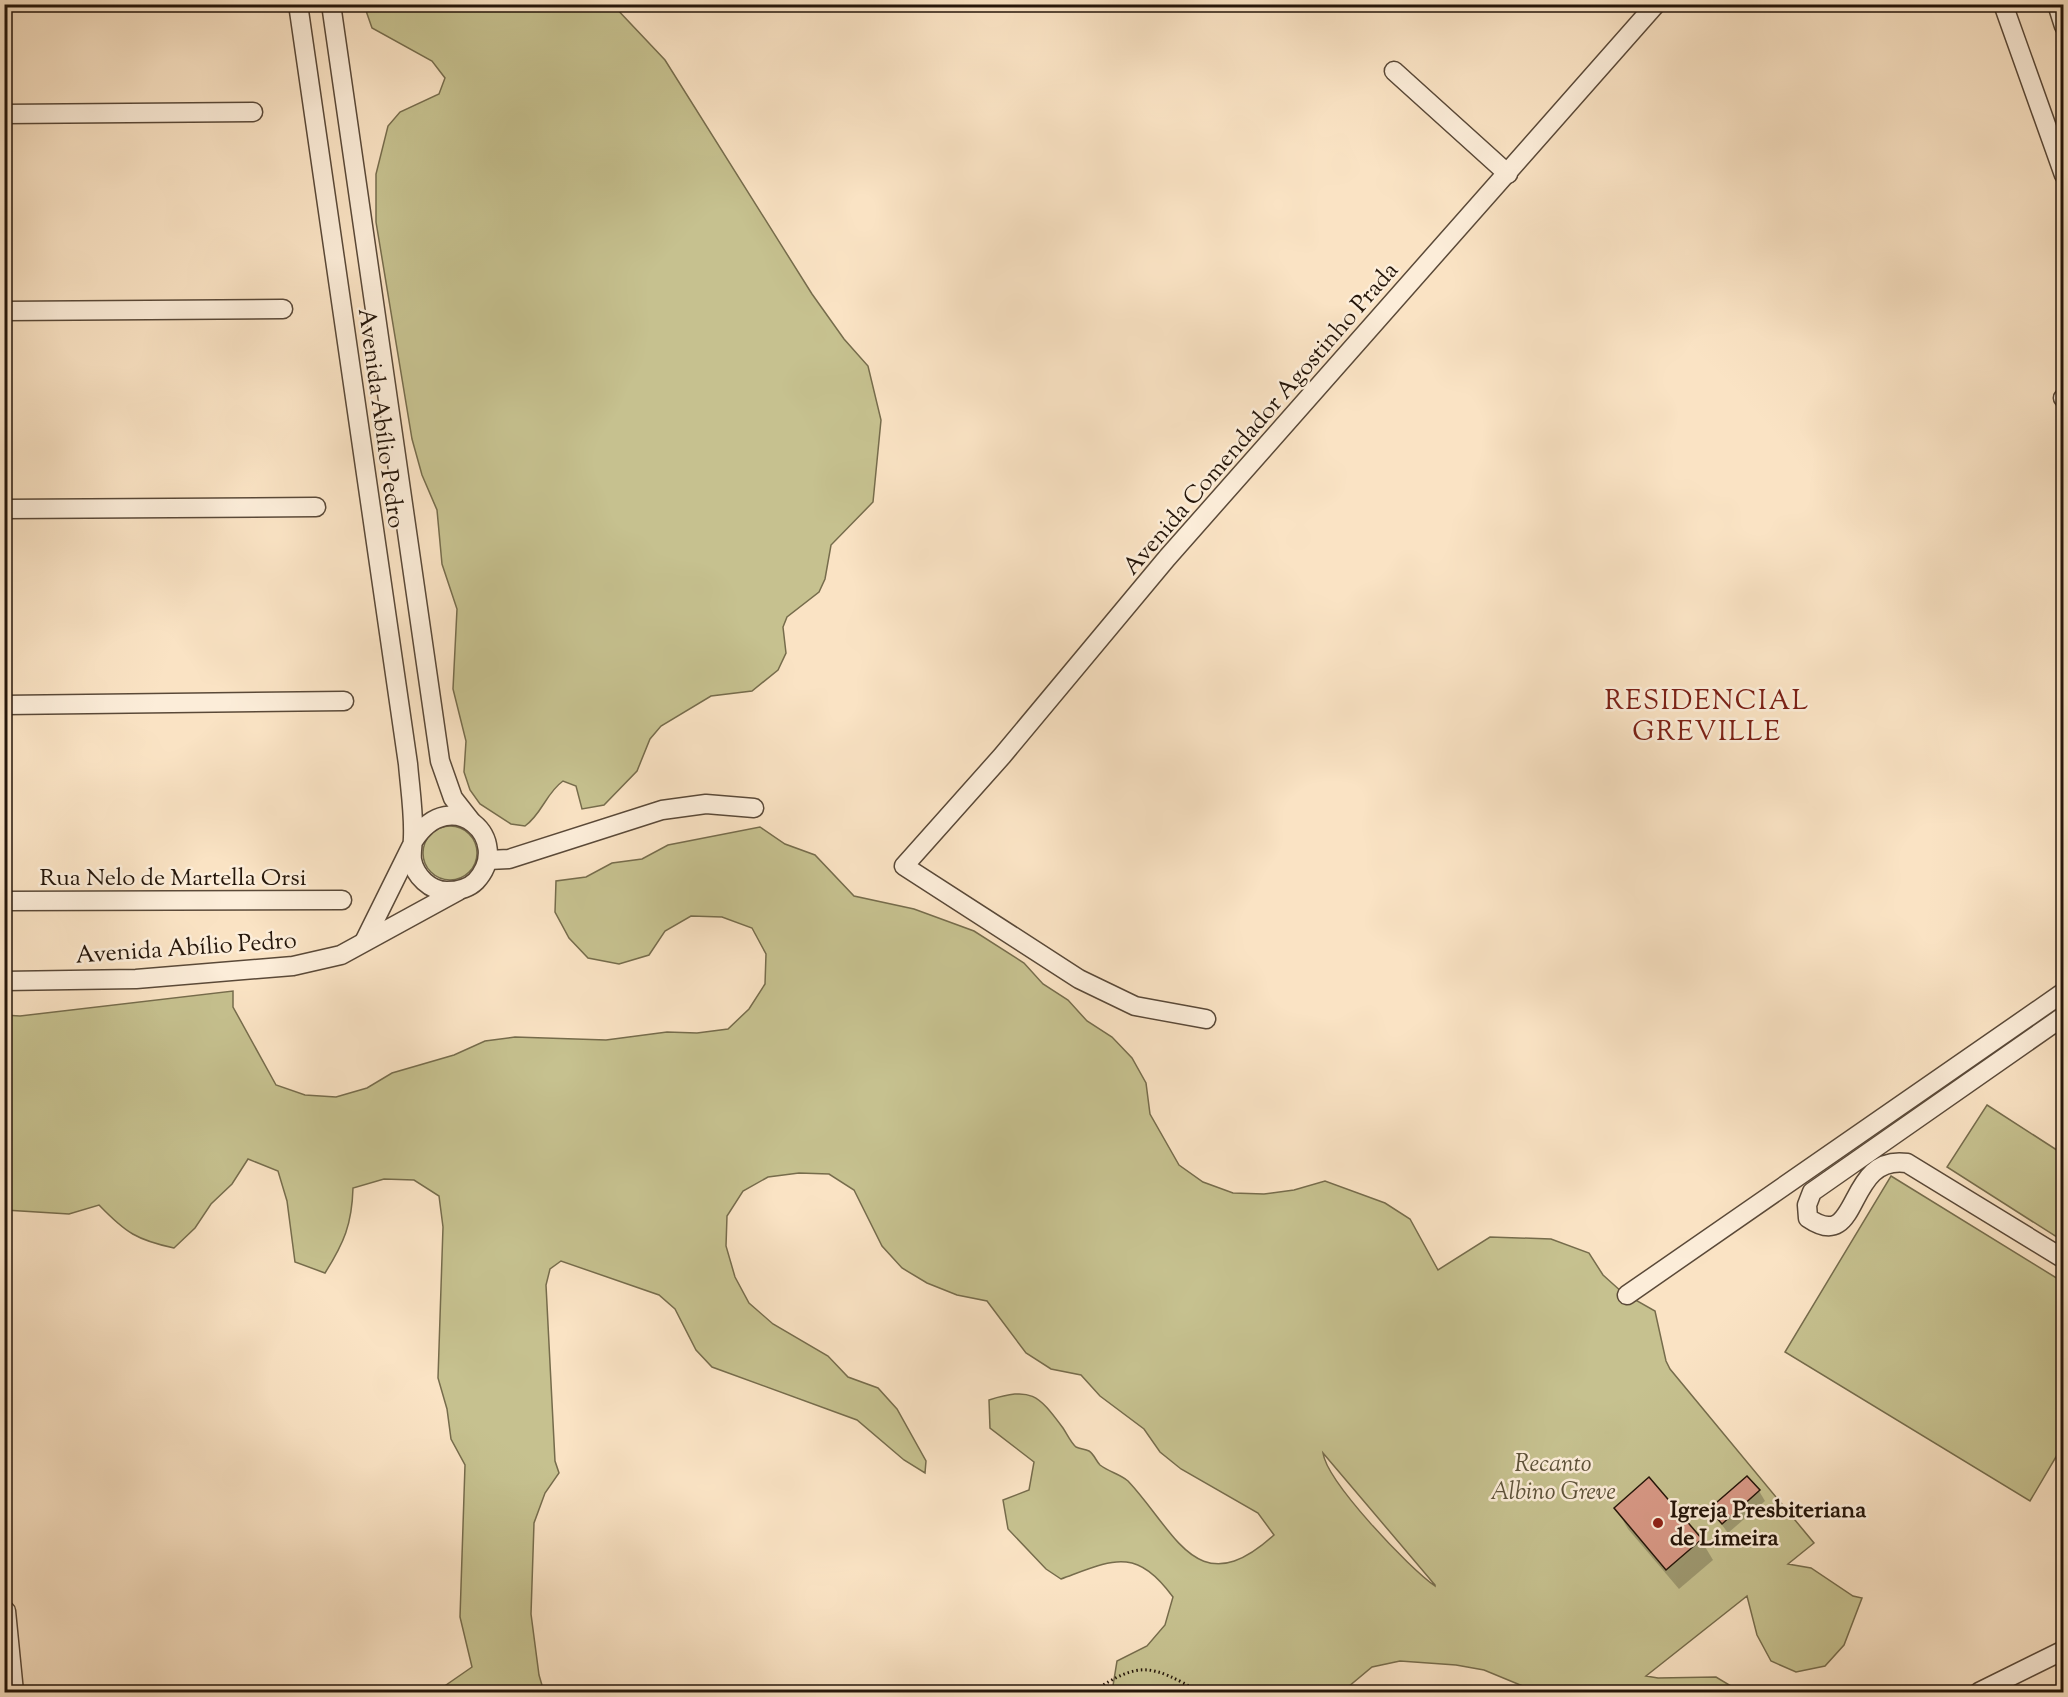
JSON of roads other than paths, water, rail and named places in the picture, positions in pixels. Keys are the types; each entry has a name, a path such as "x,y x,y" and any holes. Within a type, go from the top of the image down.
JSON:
{"street":[{"name":"Avenida Abílio Pedro","path":"298,4 408,764 413,843"},
{"name":"Avenida Abílio Pedro","path":"331,4 440,761 453,798 471,821"},
{"name":"Avenida Comendador Agostinho Prada","path":"1206,1019 1136,1006 1079,979 904,866 1002,756 1167,558 1656,4"},
{"path":"2003,4 2064,175"},
{"path":"2057,4 2064,26"},
{"path":"1394,71 1508,174"},
{"path":"4,114 253,112"},
{"path":"4,311 283,309"},
{"path":"4,509 316,507"},
{"path":"4,705 344,701"},
{"path":"488,860 509,859 662,810 706,804 754,808"},
{"path":"365,940 413,843 423,825 438,817 455,815 471,821 485,838 488,860 483,874 472,885 458,891 443,891 429,886 418,875 412,861 413,843"},
{"name":"Avenida Abílio Pedro","path":"4,981 136,979 293,966 341,955 458,891"},
{"name":"Rua Nelo de Martella Orsi","path":"4,901 342,900"},
{"path":"1626,1295 2064,993"},
{"path":"2064,1016 1812,1192 1807,1205 1808,1218 1818,1226 1830,1227 1845,1220 1864,1182 1875,1169 1891,1161 1907,1163 2064,1259"},
{"path":"6,1611 14,1692"},
{"path":"1979,1692 2064,1650"}],"place":[{"name":"Igreja Presbiteriana de Limeira","path":"1658,1523"}],"district":[{"name":"RESIDENCIAL GREVILLE","path":"1707,716"}],"park label":[{"name":"Recanto Albino Greve","path":"1553,1477"}]}
